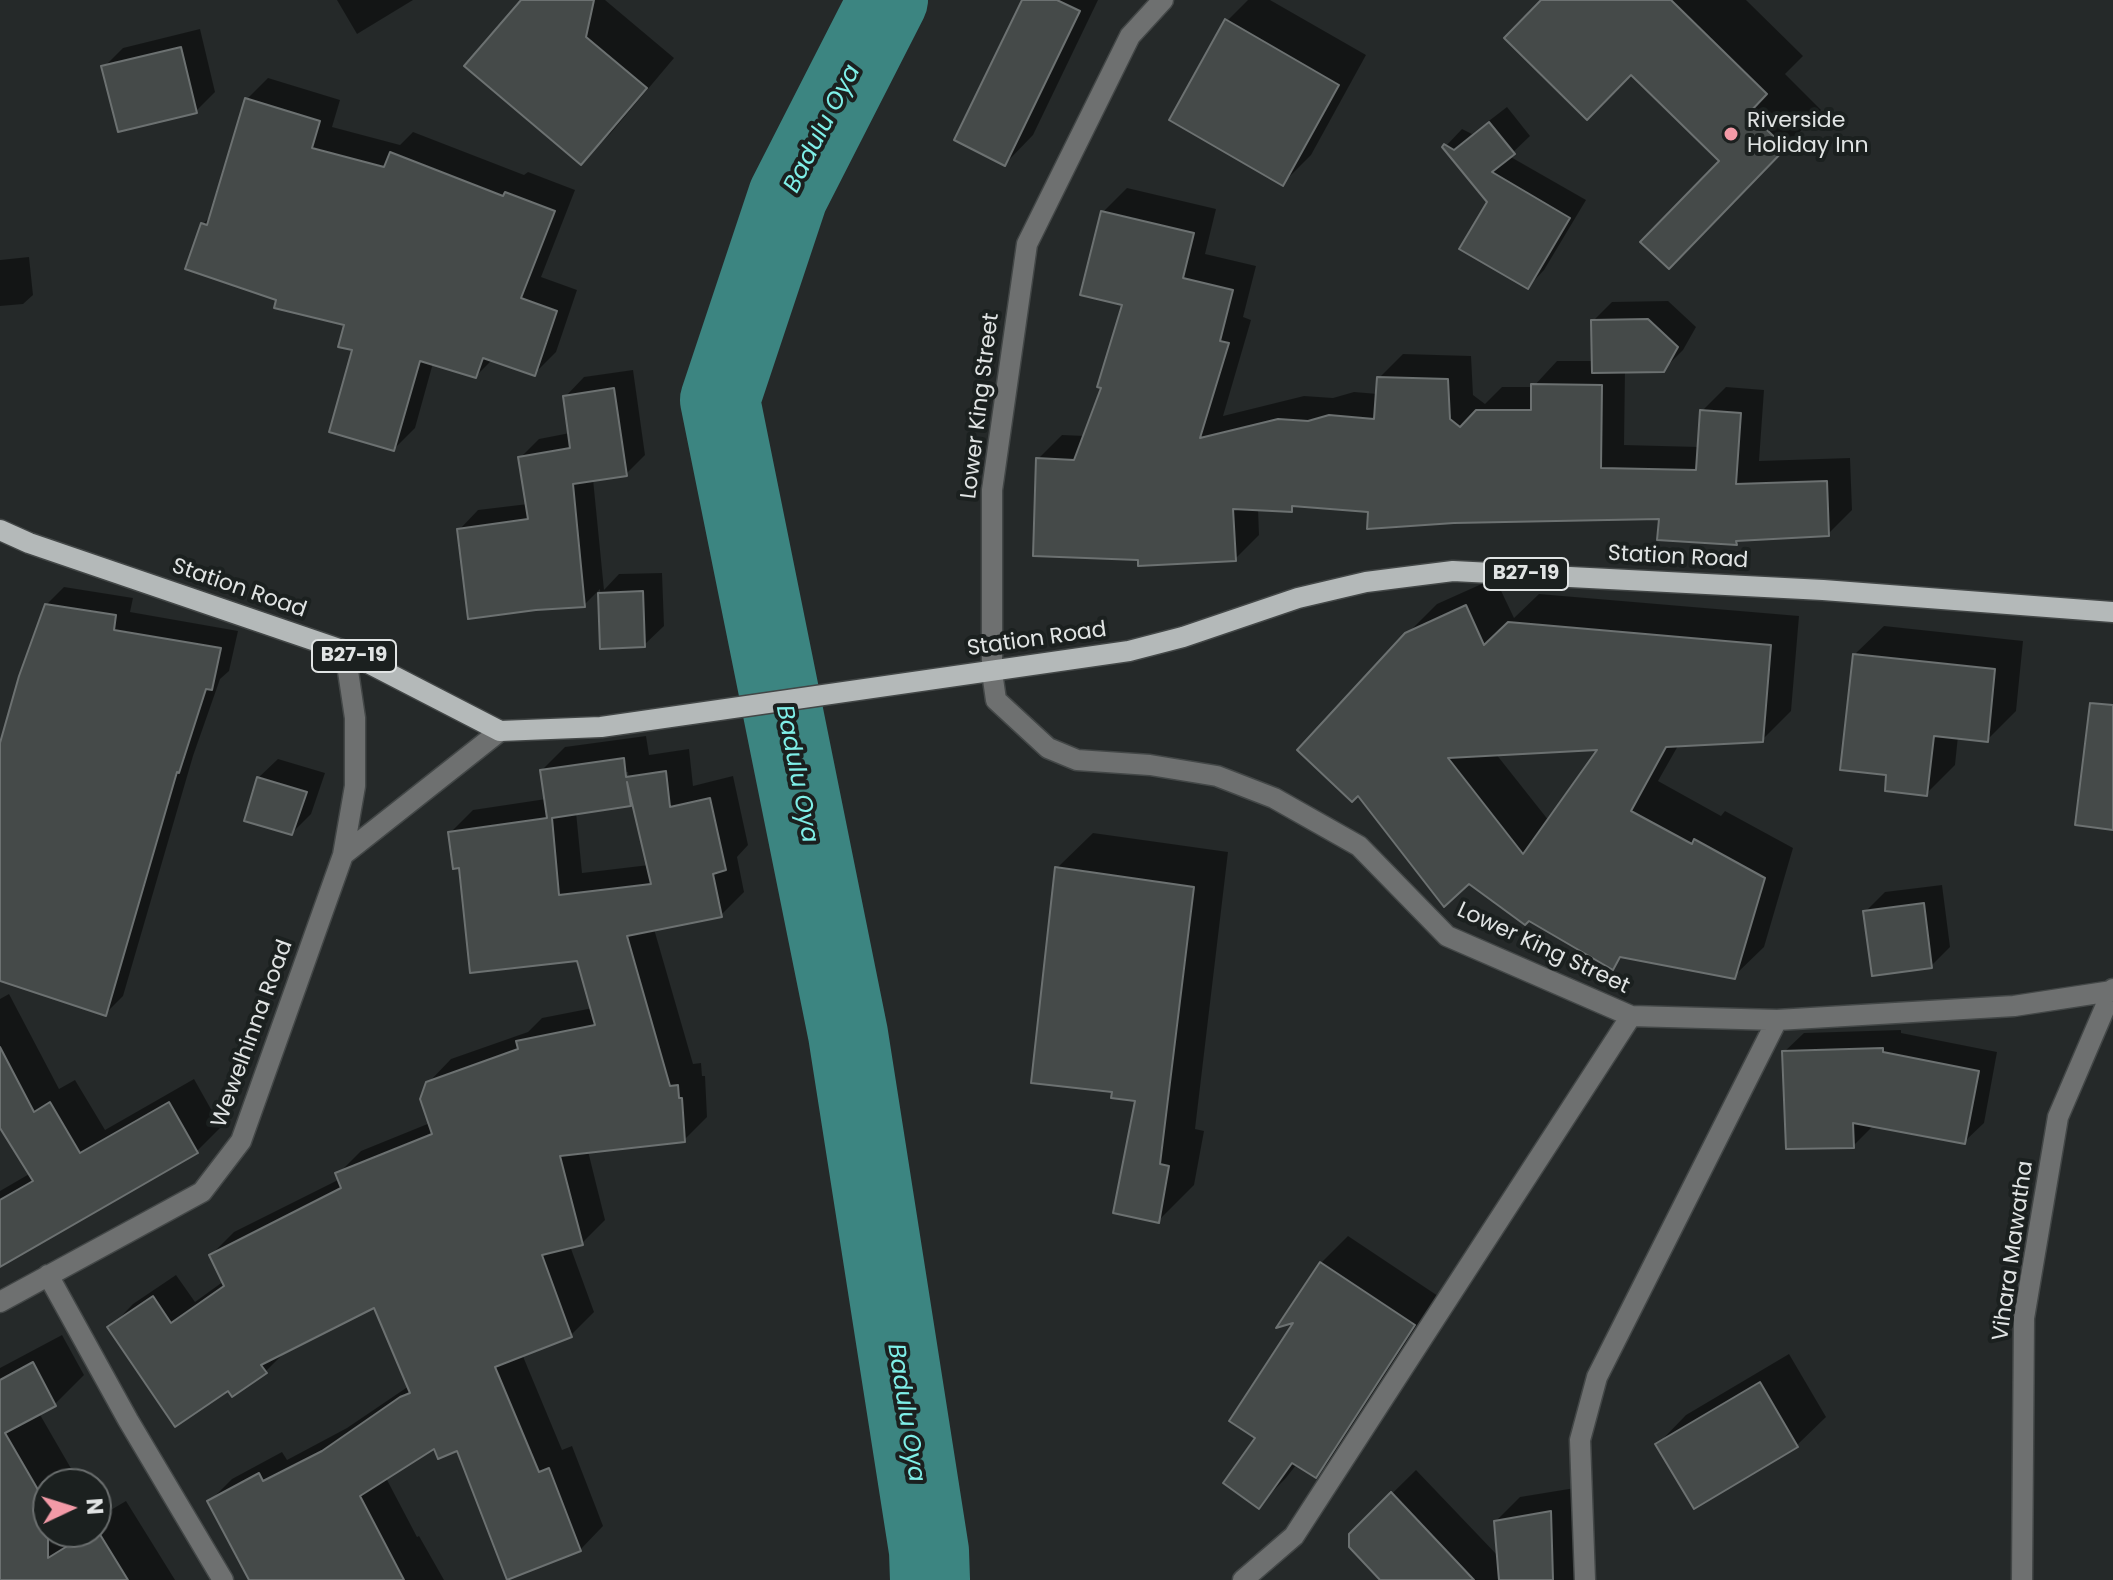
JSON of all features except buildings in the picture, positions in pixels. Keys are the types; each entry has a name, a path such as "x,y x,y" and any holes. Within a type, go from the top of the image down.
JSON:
{"main road":[{"name":"Station Road","path":"0,530 29,543 345,651 500,731 601,727 1129,651 1183,637 1298,598 1366,582 1453,571 1807,589 2113,612"}],"street":[{"name":"Lower King Street","path":"1163,0 1130,36 1027,244 992,490 992,672 996,700 1048,748 1077,760 1150,765 1217,776 1274,798 1359,846 1447,936 1631,1016 1777,1020 2014,1006 2112,990"},
{"name":"Wewelhinna Road","path":"0,1302 202,1192 241,1141 343,855 355,786 355,718 345,651"},
{"path":"343,855 500,731"},
{"name":"Vihara Mawatha","path":"2022,1580 2024,1318 2058,1117 2112,990"},
{"path":"1243,1580 1294,1536 1631,1016"},
{"path":"1585,1580 1580,1440 1597,1377 1777,1020"},
{"path":"48,1275 128,1420 223,1580"}],"waterway":[{"name":"Badulu Oya","path":"888,0 788,196 720,400 848,1034 929,1551 930,1580"}],"place":[{"name":"Riverside Holiday Inn","path":"1731,134"}]}
